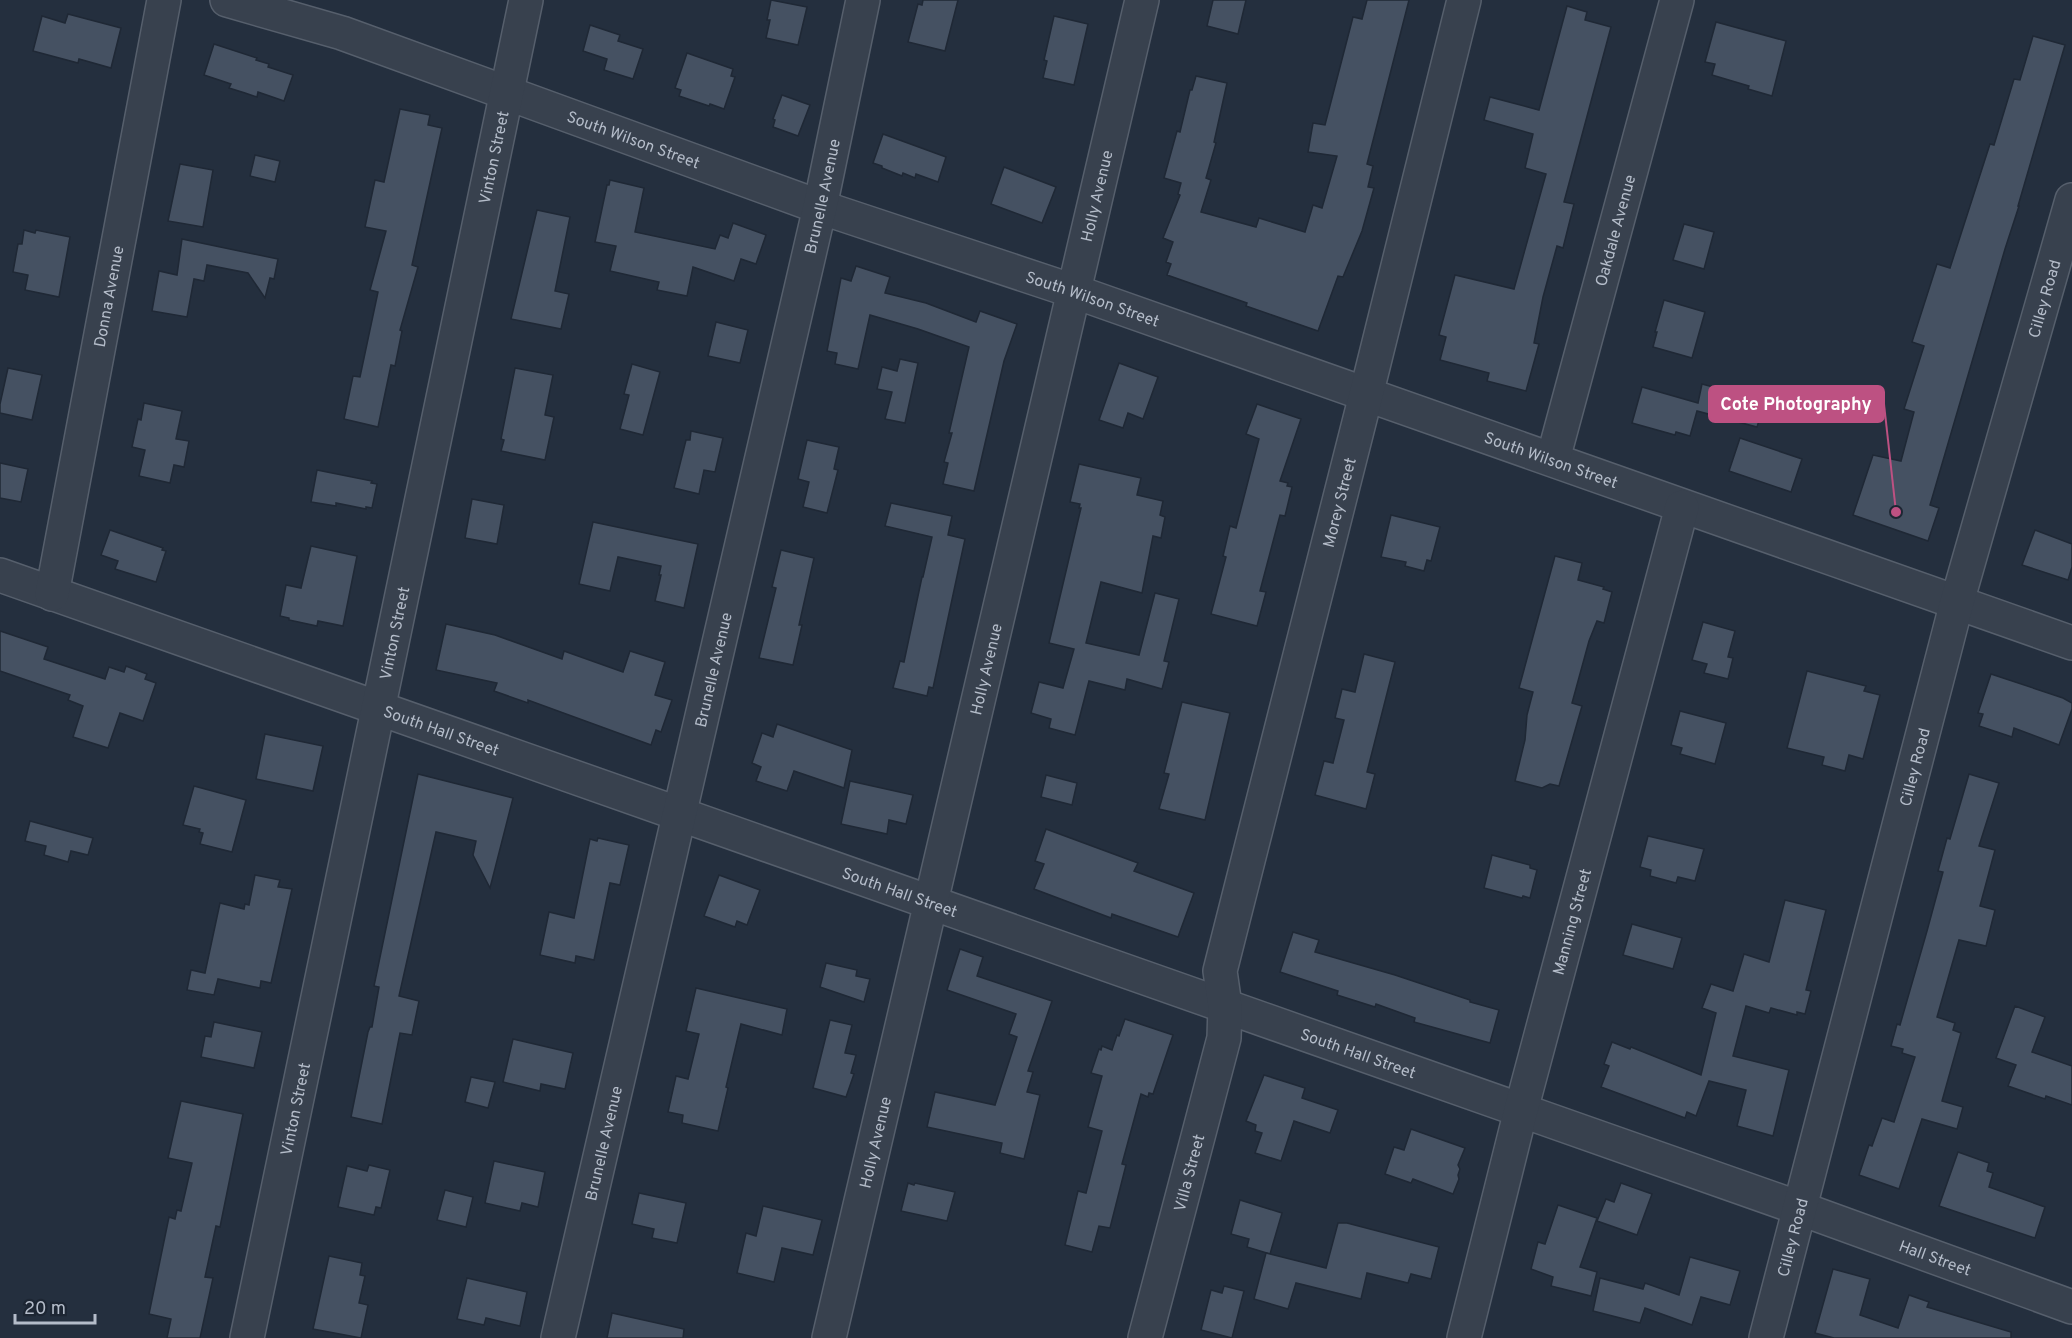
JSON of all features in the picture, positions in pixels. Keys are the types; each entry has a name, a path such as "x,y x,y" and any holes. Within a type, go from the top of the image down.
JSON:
{"street":[{"name":"Donna Avenue","path":"52,594 164,0"},
{"name":"South Wilson Street","path":"230,0 342,33 820,207 1072,291 2072,643"},
{"name":"Vinton Street","path":"247,1338 526,0"},
{"name":"Brunelle Avenue","path":"558,1338 820,207 862,0"},
{"name":"Holly Avenue","path":"829,1338 932,903 1072,291 1142,0"},
{"name":"Morey Street","path":"1225,1006 1220,971 1464,0"},
{"name":"Oakdale Avenue","path":"1553,459 1677,0"},
{"name":"Cilley Road","path":"1767,1338 1957,602 2072,200"},
{"name":"Manning Street","path":"1464,1338 1521,1110 1682,507"},
{"name":"South Hall Street","path":"0,575 1799,1208"},
{"name":"Villa Street","path":"1145,1338 1224,1038 1225,1006"},
{"name":"Hall Street","path":"1799,1208 2069,1295"}],"building":[{"path":"771,0 807,7 798,45 766,38"},
{"path":"923,0 958,0 945,51 908,42 918,4 922,5"},
{"path":"1213,0 1246,0 1238,34 1207,26"},
{"path":"1367,0 1409,0 1367,164 1373,166 1368,187 1374,188 1362,231 1343,277 1338,276 1318,331 1167,275 1171,264 1166,262 1173,242 1163,238 1180,195 1178,194 1181,183 1164,178 1196,76 1227,83 1214,142 1216,143 1206,178 1211,180 1201,212 1256,227 1259,218 1305,232 1313,205 1322,208 1337,156 1308,152 1313,123 1325,125 1353,17 1362,19"},
{"path":"1567,6 1587,12 1585,20 1611,27 1564,202 1574,204 1563,248 1557,246 1543,297 1534,343 1539,344 1526,391 1487,381 1489,373 1440,360 1446,337 1439,335 1455,275 1514,289 1546,174 1525,168 1533,134 1484,120 1490,97 1539,110"},
{"path":"68,14 121,28 111,68 79,59 78,63 33,51 42,16 65,23"},
{"path":"1054,16 1088,24 1074,85 1043,78 1047,61 1044,60"},
{"path":"1716,22 1786,41 1772,96 1748,89 1749,86 1712,75 1715,64 1705,62"},
{"path":"590,25 620,35 618,41 643,49 633,79 604,70 607,59 583,51"},
{"path":"2033,36 2065,45 1930,505 1939,508 1928,541 1853,515 1873,455 1901,461 1914,412 1904,409 1924,346 1912,342 1937,264 1950,268 1990,144 1994,145 2014,79 2020,80"},
{"path":"214,44 257,58 256,60 269,64 268,67 293,75 284,101 258,92 257,97 229,88 231,84 204,75"},
{"path":"687,53 733,69 731,76 735,77 724,109 679,96 681,90 675,88"},
{"path":"782,95 810,105 798,136 773,127 775,120 773,119"},
{"path":"400,109 430,115 428,125 442,128 412,265 418,267 400,330 402,331 395,366 391,365 378,427 344,419 353,376 360,377 378,292 370,290 386,231 365,227 375,180 384,182"},
{"path":"883,134 946,157 938,182 916,174 915,178 903,173 902,176 873,163"},
{"path":"255,155 280,161 275,182 250,176"},
{"path":"180,164 213,170 203,227 168,221"},
{"path":"1004,167 1056,187 1042,223 991,204"},
{"path":"610,180 644,188 635,232 715,249 720,235 728,238 733,223 766,235 756,264 741,259 734,281 693,267 687,296 657,290 659,282 610,271 616,246 595,242"},
{"path":"537,210 570,217 555,291 569,294 561,329 511,319"},
{"path":"1684,224 1714,232 1704,269 1673,260"},
{"path":"24,230 35,233 36,230 70,237 59,297 25,290 28,275 13,272 18,244 22,244"},
{"path":"182,239 278,259 274,279 270,278 265,298 248,273 207,265 204,281 194,279 187,317 152,311 159,271 177,275"},
{"path":"856,266 890,277 885,293 926,303 976,322 980,311 1017,324 1004,361 974,491 943,484 948,463 944,462 952,433 949,433 969,347 870,315 858,369 835,364 837,353 827,351 841,278 851,281"},
{"path":"1664,300 1705,312 1692,358 1653,347"},
{"path":"716,322 748,330 740,363 708,356"},
{"path":"900,359 918,363 905,423 885,419 892,392 877,389 882,367 897,371"},
{"path":"1119,363 1158,377 1143,419 1128,413 1123,428 1099,420"},
{"path":"632,364 660,372 643,435 620,429 629,395 624,394"},
{"path":"8,368 42,375 32,420 0,413"},
{"path":"515,368 553,375 545,415 554,417 545,460 501,451 504,440 501,439"},
{"path":"1702,384 1765,401 1757,427 1697,411 1690,436 1676,432 1675,435 1632,423 1642,387 1698,403"},
{"path":"144,403 182,411 176,439 189,441 184,467 174,465 170,483 139,476 145,450 132,447"},
{"path":"1257,404 1301,419 1280,481 1292,487 1285,516 1280,515 1260,591 1266,592 1257,626 1211,614 1226,557 1223,556 1230,526 1236,528 1259,439 1246,434"},
{"path":"691,431 723,438 715,472 704,470 699,494 674,488 686,440 690,440"},
{"path":"1740,438 1802,459 1791,492 1729,471"},
{"path":"807,440 839,447 834,469 838,470 827,513 803,507 809,482 798,479"},
{"path":"0,463 28,469 21,502 0,498"},
{"path":"1079,464 1141,478 1137,495 1163,501 1160,515 1165,517 1161,538 1153,536 1142,593 1101,582 1086,643 1139,655 1155,593 1179,599 1164,661 1169,662 1162,689 1127,679 1125,690 1089,681 1075,735 1049,728 1051,719 1031,713 1039,682 1063,688 1074,649 1049,643 1081,508 1079,508 1080,504 1070,502"},
{"path":"317,470 377,484 372,508 311,502"},
{"path":"472,499 504,505 497,544 465,538"},
{"path":"891,503 952,516 948,535 965,539 933,688 929,687 927,696 893,688 900,661 904,662 932,537 885,526"},
{"path":"1391,515 1440,527 1431,561 1427,560 1424,571 1405,566 1406,562 1381,557"},
{"path":"593,522 698,544 684,608 655,601 661,566 618,557 610,591 579,584"},
{"path":"110,530 166,551 156,582 115,569 118,561 101,555"},
{"path":"2035,530 2072,544 2072,567 2068,580 2022,565"},
{"path":"311,546 357,556 343,626 318,621 317,626 280,616 286,585 301,588"},
{"path":"781,550 814,558 799,625 802,625 793,665 759,658 776,588 772,587"},
{"path":"1555,556 1582,563 1578,580 1604,587 1603,589 1612,592 1604,623 1597,621 1589,641 1572,703 1582,706 1559,786 1550,784 1542,788 1515,781 1533,692 1519,688"},
{"path":"1703,622 1735,631 1728,657 1733,658 1728,679 1704,673 1707,664 1692,660"},
{"path":"446,624 495,635 562,659 564,651 623,672 630,651 665,662 655,695 672,700 661,732 656,730 651,745 528,700 528,703 494,691 497,683 436,670"},
{"path":"0,631 48,647 44,659 105,679 109,667 124,672 126,666 147,674 145,679 156,683 143,721 120,713 108,748 73,737 83,706 68,700 70,695 0,671"},
{"path":"1364,654 1395,662 1367,772 1375,774 1366,809 1315,795 1324,761 1333,763 1344,720 1335,718 1342,689 1355,692"},
{"path":"1807,671 1866,686 1864,691 1880,695 1863,759 1849,755 1845,771 1822,765 1824,757 1787,748"},
{"path":"1991,674 2072,703 2059,745 2014,728 2012,737 1979,726 1983,714 1978,713"},
{"path":"1182,702 1230,713 1205,820 1159,809 1169,774 1164,773"},
{"path":"1680,711 1726,723 1715,764 1680,754 1682,748 1671,745"},
{"path":"777,724 852,750 844,788 794,771 787,791 756,781 761,767 752,763 762,733 773,737"},
{"path":"265,734 323,746 313,791 256,779"},
{"path":"418,774 513,798 490,888 473,855 476,841 436,832 399,996 419,1001 412,1035 400,1033 382,1124 351,1117 368,1032 372,1027 379,987 374,986"},
{"path":"1969,774 1999,783 1979,846 1995,850 1980,906 1995,910 1986,946 1959,940 1937,1017 1955,1023 1953,1030 1961,1033 1942,1101 1963,1107 1957,1129 1922,1119 1899,1189 1859,1175 1869,1145 1872,1146 1882,1118 1894,1122 1915,1057 1902,1053 1903,1049 1891,1046 1897,1024 1900,1025 1943,872 1938,871 1947,838 1950,839"},
{"path":"1046,775 1077,783 1072,805 1041,797"},
{"path":"850,781 913,795 906,824 889,820 887,834 841,824"},
{"path":"194,786 246,800 232,852 200,844 203,833 199,832 200,829 183,825"},
{"path":"30,821 93,838 88,855 71,851 68,862 44,855 46,846 25,841"},
{"path":"1046,829 1138,863 1134,871 1194,893 1178,937 1112,914 1111,918 1034,889 1044,864 1035,861"},
{"path":"1648,836 1704,849 1695,881 1678,877 1676,883 1650,876 1651,870 1640,867"},
{"path":"598,838 629,845 620,885 610,883 594,960 576,956 575,963 540,955 549,912 574,918 590,839 597,841"},
{"path":"1492,855 1530,865 1530,868 1537,870 1530,898 1484,888"},
{"path":"255,875 280,880 278,887 292,889 271,983 261,981 260,988 218,979 214,995 187,990 191,970 205,973 220,903 244,909 245,904 249,905"},
{"path":"719,875 760,890 747,925 737,921 735,927 704,916"},
{"path":"1785,900 1826,910 1806,990 1811,991 1805,1014 1797,1012 1797,1015 1771,1008 1769,1013 1746,1006 1733,1056 1789,1070 1773,1136 1737,1126 1746,1090 1709,1081 1696,1116 1687,1112 1685,1118 1601,1087 1609,1066 1604,1064 1612,1042 1630,1049 1631,1047 1701,1075 1716,1013 1702,1008 1711,984 1733,991 1744,954 1769,962"},
{"path":"1632,924 1682,938 1673,969 1623,955"},
{"path":"1293,932 1319,940 1315,952 1395,975 1499,1010 1490,1043 1414,1022 1415,1018 1376,1004 1375,1007 1337,995 1338,991 1280,972"},
{"path":"960,949 983,957 977,976 1052,1001 1028,1071 1033,1072 1027,1092 1040,1095 1024,1159 1000,1153 1002,1143 927,1127 935,1092 995,1105 1017,1037 1009,1034 1016,1014 947,990"},
{"path":"826,963 857,970 856,976 870,979 864,1002 820,987"},
{"path":"696,988 787,1009 782,1035 741,1024 718,1131 682,1123 683,1115 668,1112 676,1076 688,1079 699,1034 686,1031"},
{"path":"2015,1006 2045,1017 2032,1052 2072,1066 2072,1105 2046,1096 2045,1099 2008,1086 2016,1065 1996,1058"},
{"path":"1125,1019 1173,1035 1153,1094 1149,1093 1148,1097 1141,1094 1122,1164 1126,1165 1110,1228 1099,1226 1092,1252 1065,1245 1078,1191 1086,1193 1102,1131 1088,1127 1102,1076 1091,1073 1099,1049 1101,1050 1102,1046 1112,1050"},
{"path":"830,1020 852,1025 845,1053 856,1055 851,1073 854,1074 846,1097 813,1088"},
{"path":"214,1022 262,1032 254,1068 201,1057 205,1036 211,1037"},
{"path":"513,1039 573,1053 565,1089 541,1084 540,1091 503,1082"},
{"path":"1264,1075 1305,1088 1302,1098 1338,1110 1330,1133 1294,1121 1281,1161 1255,1153 1262,1133 1255,1131 1256,1125 1246,1121"},
{"path":"471,1077 495,1082 488,1108 465,1102"},
{"path":"181,1101 243,1114 220,1227 216,1226 205,1277 213,1278 200,1338 167,1338 171,1319 149,1314 169,1217 175,1219 177,1210 181,1211 192,1163 168,1158"},
{"path":"1411,1129 1465,1148 1458,1165 1459,1179 1453,1194 1413,1179 1411,1183 1385,1174 1394,1147 1404,1150"},
{"path":"1958,1152 1989,1163 1987,1171 1993,1173 1989,1187 2045,1207 2035,1238 1939,1206"},
{"path":"494,1161 545,1172 538,1207 522,1203 520,1211 485,1203"},
{"path":"369,1165 390,1170 381,1208 376,1207 374,1215 338,1207 347,1166 367,1171"},
{"path":"908,1183 955,1192 947,1221 901,1211"},
{"path":"1621,1183 1652,1194 1637,1235 1597,1221 1606,1199 1614,1202"},
{"path":"445,1190 473,1197 466,1227 437,1220"},
{"path":"639,1193 686,1203 677,1243 652,1238 654,1229 632,1224"},
{"path":"1240,1200 1282,1213 1270,1254 1247,1247 1249,1239 1231,1234"},
{"path":"1558,1205 1597,1218 1580,1267 1597,1272 1591,1296 1551,1286 1553,1277 1531,1269 1538,1242 1545,1244"},
{"path":"763,1206 822,1220 813,1255 782,1248 774,1282 737,1273 746,1233 756,1236"},
{"path":"1338,1223 1347,1223 1439,1247 1431,1279 1411,1274 1408,1283 1367,1273 1361,1299 1296,1283 1288,1309 1254,1299 1266,1253 1326,1268"},
{"path":"329,1256 362,1263 360,1275 365,1276 359,1303 368,1305 361,1338 313,1329"},
{"path":"1690,1257 1740,1271 1730,1305 1701,1297 1692,1325 1645,1308 1640,1323 1593,1311 1600,1278 1643,1289 1645,1283 1679,1295"},
{"path":"1833,1269 1870,1279 1860,1315 1898,1328 1909,1295 1929,1302 1927,1307 2011,1332 2011,1338 1834,1338 1815,1333"},
{"path":"467,1278 527,1292 520,1326 486,1318 484,1325 457,1319"},
{"path":"1224,1286 1244,1291 1232,1338 1201,1330 1211,1290 1222,1293"},
{"path":"612,1313 684,1329 683,1338 607,1338"}],"place":[{"name":"Cote Photography","path":"1896,512"}]}
